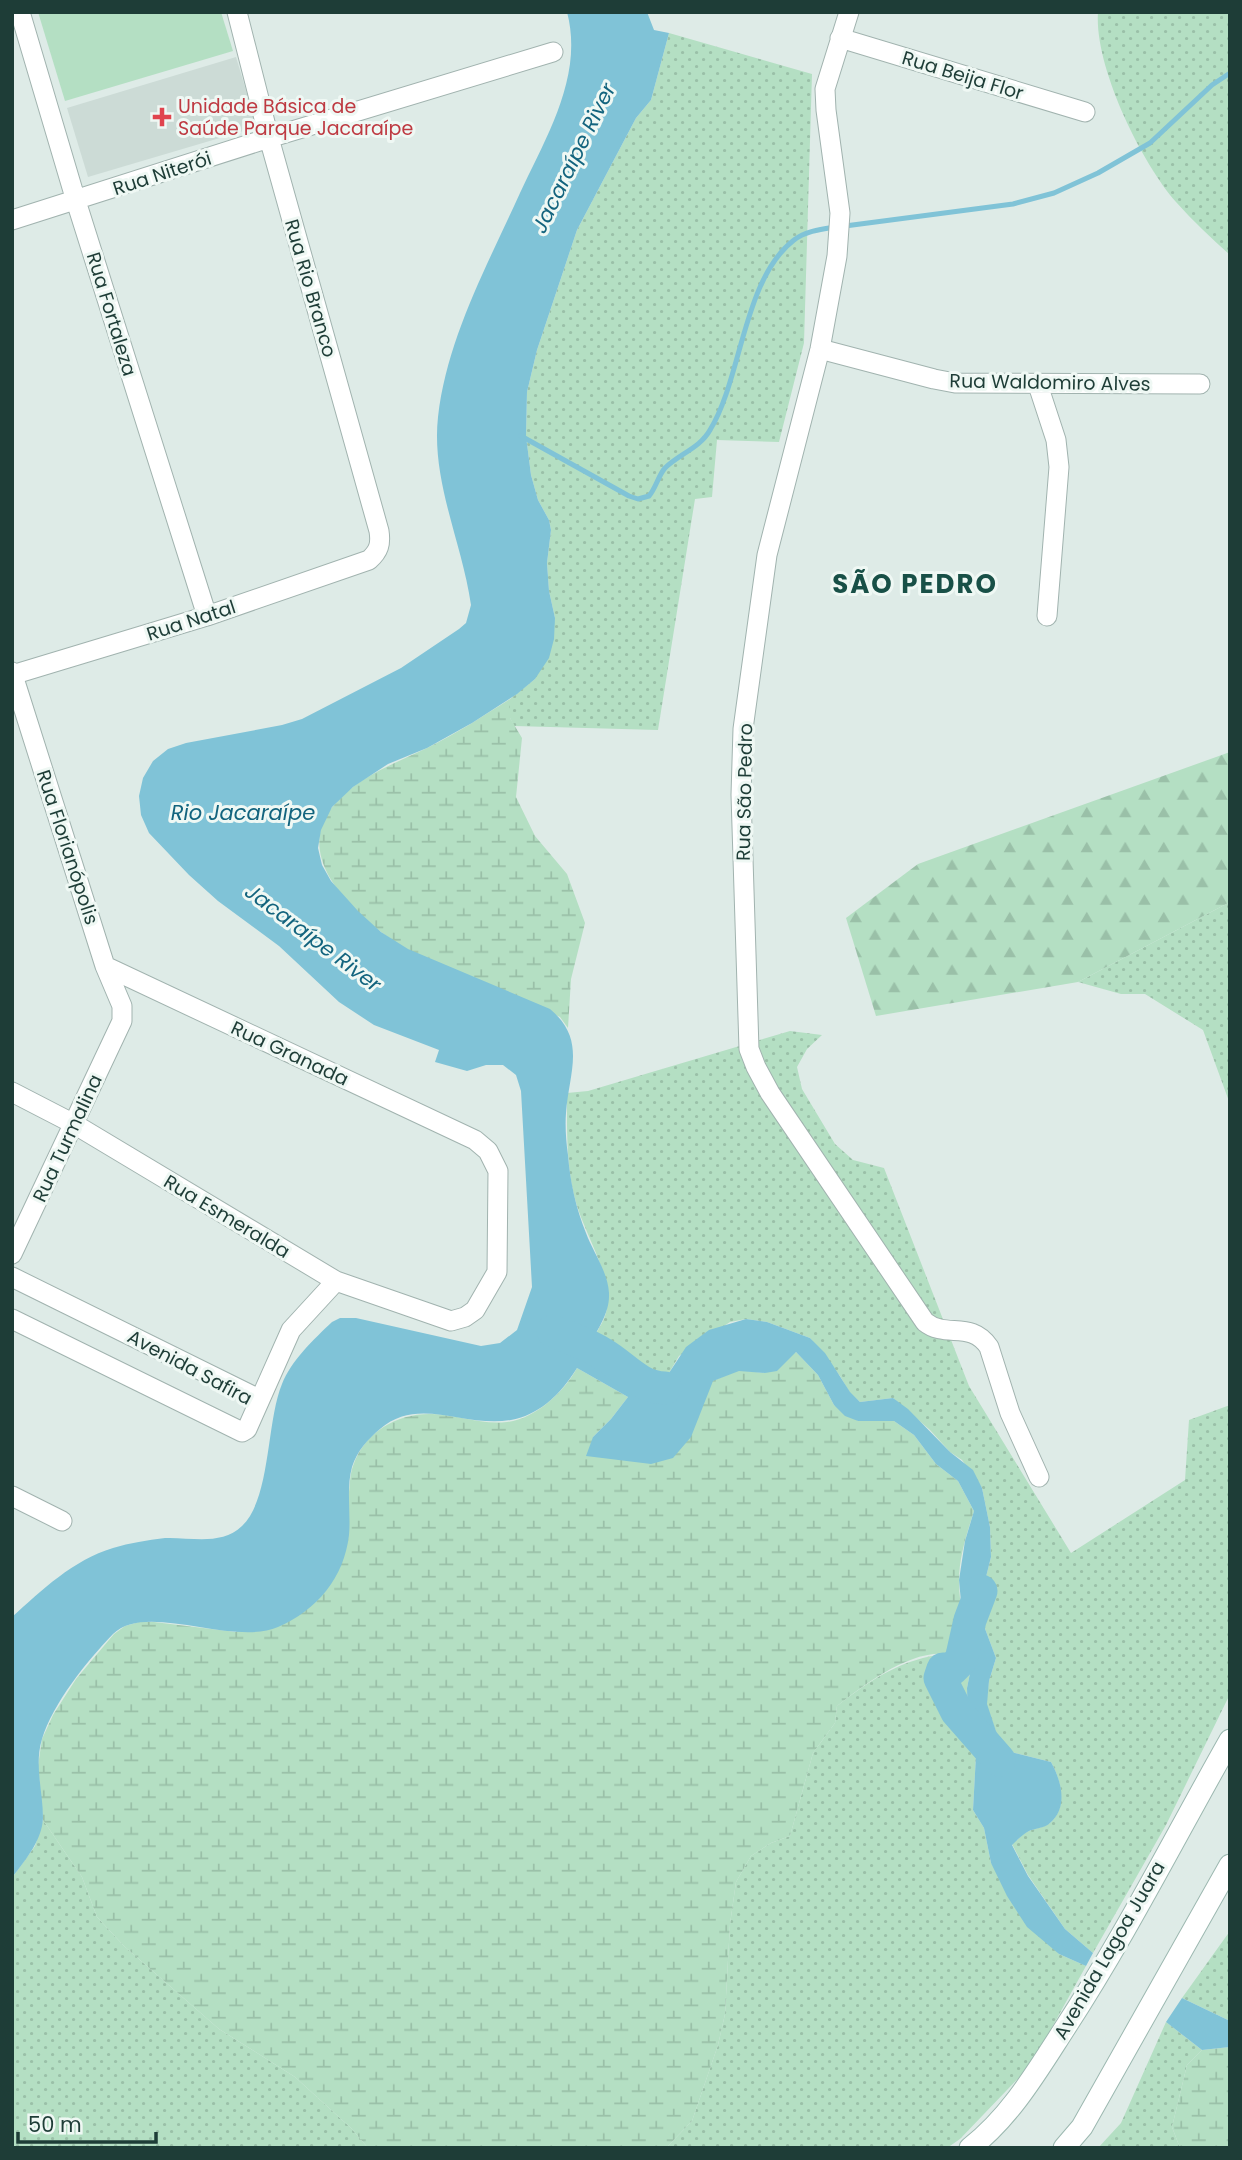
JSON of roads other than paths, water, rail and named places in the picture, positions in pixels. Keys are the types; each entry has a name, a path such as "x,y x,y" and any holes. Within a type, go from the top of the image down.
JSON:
{"main road":[{"name":"Avenida Lagoa Juara","path":"970,2148 1025,2090 1089,1991 1230,1740"},
{"path":"1064,2148 1082,2127 1230,1865"}],"street":[{"name":"Rua Fortaleza","path":"20,12 76,201 207,616"},
{"name":"Rua Rio Branco","path":"237,12 269,138 379,531 381,543 377,553 369,560"},
{"name":"Rua São Pedro","path":"849,12 825,89 840,232 820,349 768,555 743,729 741,795 749,1049 770,1093 925,1322 936,1329 975,1332 983,1338 989,1347 1010,1413 1039,1478"},
{"name":"Rua Beija Flor","path":"840,38 1085,112"},
{"name":"Rua Niterói","path":"12,220 553,52"},
{"name":"Rua Waldomiro Alves","path":"820,349 944,381 976,384 1200,384"},
{"path":"1038,385 1056,440 1059,467 1047,617"},
{"name":"Rua Natal","path":"13,674 207,616 369,560"},
{"name":"Rua Florianópolis","path":"13,674 106,966 122,1006 122,1021"},
{"name":"Rua Granada","path":"106,966 475,1140 488,1151 498,1171 496,1272 475,1310 465,1317 451,1321"},
{"name":"Rua Turmalina","path":"12,1254 122,1021"},
{"name":"Rua Esmeralda","path":"12,1092 74,1124 335,1281 451,1321"},
{"name":"Avenida Safira","path":"12,1277 259,1399 247,1429 239,1432 12,1319"},
{"path":"259,1399 290,1330 335,1281"},
{"path":"12,1496 62,1521"}],"water":[{"name":"Rio Jacaraípe","path":"567,12 647,12 654,30 669,33 651,100 636,118 577,230 537,350 527,392 526,436 531,475 551,530 547,563 555,618 554,639 549,658 535,679 517,694 472,723 427,748 388,764 353,787 332,807 321,830 318,848 322,865 331,881 381,932 408,949 550,1009 569,1033 573,1057 566,1118 570,1175 579,1214 603,1270 609,1293 605,1315 589,1347 628,1372 655,1381 669,1373 686,1347 709,1330 746,1319 767,1322 810,1338 825,1353 850,1392 860,1402 893,1398 973,1470 982,1488 990,1527 991,1557 983,1589 981,1618 996,1658 989,1681 987,1704 999,1740 1011,1752 1051,1762 1061,1793 1060,1809 1056,1817 1046,1826 1027,1832 1012,1845 1028,1876 1065,1929 1093,1953 1086,1966 1059,1954 1027,1927 1007,1896 991,1863 984,1828 973,1810 976,1755 968,1722 967,1688 972,1663 962,1613 959,1580 965,1541 974,1511 958,1481 936,1464 914,1435 894,1421 858,1421 845,1416 834,1405 818,1375 796,1352 777,1371 739,1371 713,1381 691,1437 673,1458 651,1464 586,1456 593,1437 628,1397 577,1368 552,1399 526,1416 500,1421 425,1413 402,1416 380,1429 363,1446 352,1467 349,1484 349,1535 341,1565 326,1591 305,1612 278,1627 259,1632 168,1623 128,1625 113,1634 92,1657 62,1697 47,1725 39,1759 43,1808 40,1835 12,1878 12,1617 71,1568 98,1553 165,1538 215,1538 234,1532 242,1526 258,1497 282,1384 297,1359 332,1322 340,1318 356,1318 481,1346 500,1343 517,1330 532,1287 521,1091 516,1075 503,1065 486,1065 467,1071 435,1062 439,1050 374,1025 339,1002 279,946 218,901 189,875 149,833 141,815 139,796 143,778 153,761 168,749 302,719 401,668 466,623 471,605 443,488 437,441 438,417 459,330 560,106 570,59 571,36"},
{"path":"1182,1998 1230,2021 1230,2047 1202,2050 1166,2022"}],"waterway":[{"path":"845,226 1013,204 1054,193 1098,173 1150,143 1212,85 1230,73"},
{"path":"521,436 629,496 638,499 649,496 665,468 701,442 710,430 721,409 753,304 777,257 803,234 835,227"},
{"path":"553,1331 597,1350 639,1380 665,1388"},
{"path":"981,1591 970,1620 961,1660 952,1669 943,1669 940,1678 957,1712 999,1760"}],"place":[{"name":"Unidade Básica de Saúde Parque Jacaraípe","path":"162,117"}],"district":[{"name":"SÃO PEDRO","path":"915,584"}],"water label":[{"name":"Jacaraípe River","path":"574,158"},
{"name":"Jacaraípe River","path":"313,938"}]}
